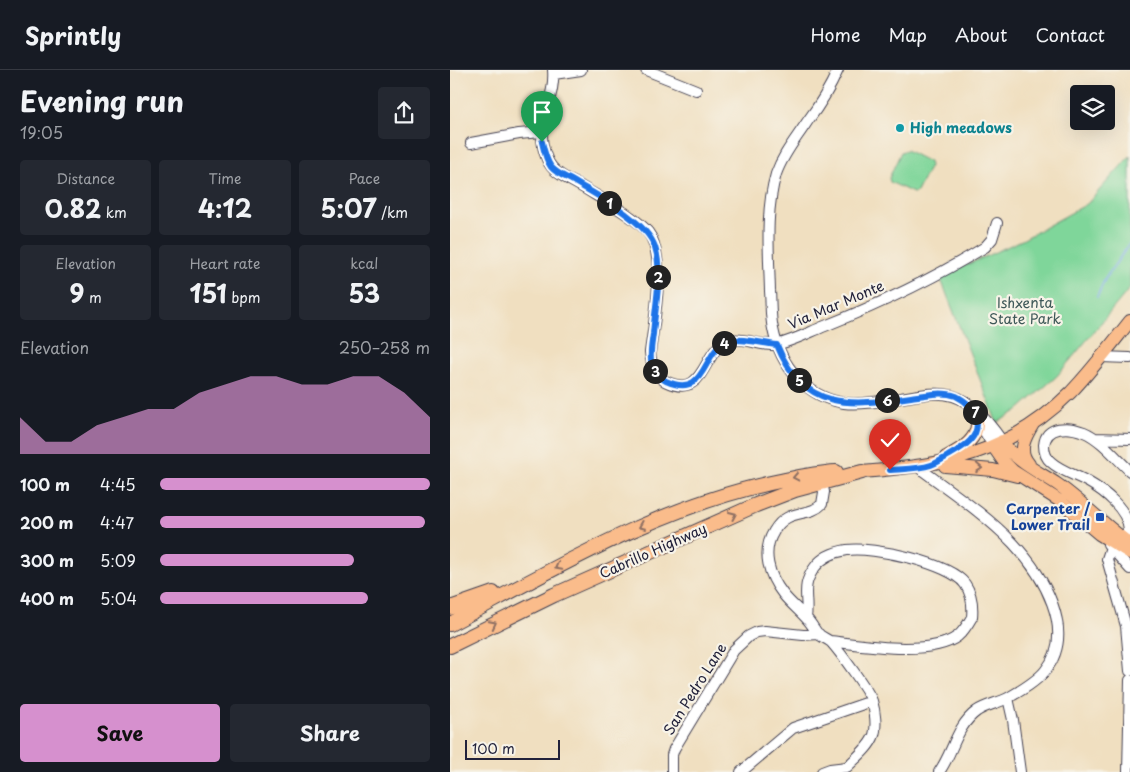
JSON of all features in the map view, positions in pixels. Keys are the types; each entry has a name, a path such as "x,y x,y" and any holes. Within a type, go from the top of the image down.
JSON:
{"highway":[{"name":"Cabrillo Highway","path":"450,624 642,525 693,505 726,494 814,474 842,471 862,472"},
{"name":"Cabrillo Highway","path":"450,646 504,618 769,500 795,490 862,472"},
{"path":"450,608 541,576"}],"main road":[{"name":"Cabrillo Highway","path":"862,472 924,466 963,458 998,444 1034,423 1070,392 1130,321"},
{"path":"924,466 970,442 976,432 976,415"},
{"path":"1032,475 1022,451 1024,441 1034,423"},
{"path":"998,444 1009,450 1032,475 1099,534 1122,548"},
{"path":"924,466 993,470 1032,475 1058,485 1122,548"}],"street":[{"path":"553,72 581,70"},
{"path":"646,70 696,90"},
{"path":"838,70 810,118 784,154 773,187 769,222 771,314 777,345 787,367 806,386 825,398 844,403 854,403 946,394 964,401 998,444"},
{"name":"Via Mar Monte","path":"553,72 541,132 544,152 551,167 626,215 644,228 652,239 658,265 650,352 653,367 662,378 679,385 691,383 701,376 714,351 728,341 737,340 777,345 863,311 970,256 989,244 997,223"},
{"path":"472,143 541,132"},
{"path":"1100,357 1130,358"},
{"path":"1130,471 1095,438 1086,433 1071,428 1053,430 1046,437 1044,448 1046,456 1053,464 1097,488 1117,506 1129,523 1129,529 1122,548 1110,568 1126,626 1130,671"},
{"path":"1095,438 1130,439"},
{"path":"924,466 1011,542 1032,566 1053,606 1058,631 1053,658 1044,672 1008,698 983,707 972,715 959,733 939,772"},
{"path":"822,482 824,492 822,504 817,508 794,514 782,520 771,536 768,550 769,569 783,595 819,634 830,641 872,701 875,721 874,736 871,742 848,770 830,768 822,772"},
{"path":"1122,548 1130,569"},
{"path":"806,618 808,608 805,594 806,585 811,573 826,556 849,549 870,550 908,557 930,564 959,578 964,583 971,599 972,617 958,636 926,648 888,647 830,641"},
{"name":"San Pedro Lane","path":"672,772 674,749 718,675 739,645 757,632 819,634"},
{"path":"1128,772 1130,680"},
{"path":"1008,698 1020,772"},
{"path":"741,772 793,728 872,701"}],"green space":[{"path":"906,150 929,162 930,166 917,192 913,193 890,182 889,178 901,152"},
{"name":"Ishxenta State Park","path":"1130,156 1130,288 1057,376 1018,410 997,423 940,277 1022,240 1087,204"}],"waterway":[{"path":"1097,297 1105,279 1130,243"}],"place":[{"name":"High meadows","path":"900,128"},
{"name":"Carpenter / Lower Trail","path":"1100,517"}],"route":[{"path":"542,142 548,161 556,172 613,205 640,225 648,232 652,239 657,256 658,277 650,352 653,367 662,378 679,385 691,383 701,376 714,351 719,346 728,341 737,340 777,345 787,367 806,386 825,398 844,403 866,403 946,394 956,396 975,411 976,432 972,439 960,449 930,465 890,470"}]}
